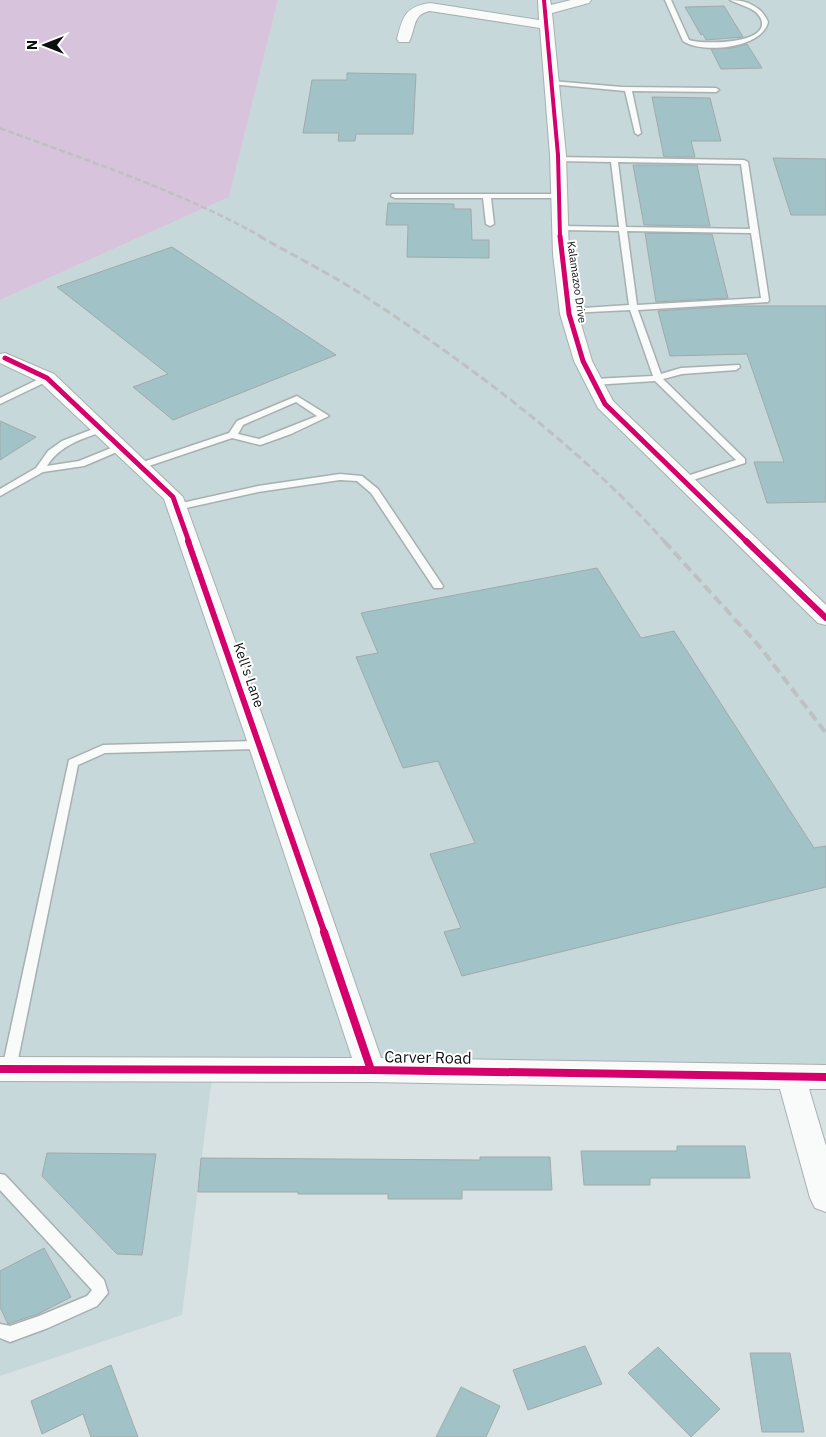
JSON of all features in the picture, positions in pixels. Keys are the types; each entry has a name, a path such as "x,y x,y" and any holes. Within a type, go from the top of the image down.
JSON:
{"street":[{"path":"404,39 410,15 420,8 545,12 584,0"},
{"name":"Kalamazoo Drive","path":"545,12 558,159 561,254 569,311 583,361 605,404 826,618"},
{"name":"Kell's Lane","path":"2,359 47,378 173,497 260,745 370,1070"},
{"name":"Carver Road","path":"4,1069 370,1070 826,1077"},
{"path":"791,1077 826,1198"}],"lane":[{"path":"668,0 686,40 691,44 709,45 739,43 758,35 762,28 764,20 761,13 747,3 733,0"},
{"path":"552,83 628,90 716,90"},
{"path":"628,90 638,132"},
{"path":"558,159 744,162 765,300 569,311"},
{"path":"614,160 633,308 660,383 742,461 684,480"},
{"path":"395,196 560,196"},
{"path":"486,196 490,224"},
{"path":"561,228 755,231"},
{"path":"593,382 658,378 681,372 736,367"},
{"path":"0,401 47,378"},
{"path":"140,466 232,435 260,442 324,416 298,399 240,423 232,435"},
{"path":"40,470 48,455 60,444 101,429"},
{"path":"0,493 40,470 81,464 121,448"},
{"path":"177,507 267,488 340,477 359,478 375,491 438,586"},
{"path":"4,1069 73,763 103,748 260,745"},
{"path":"0,1180 99,1285 100,1293 92,1301 42,1323 10,1334 0,1331"}],"shaded area":[{"path":"0,0 278,0 229,197 0,300"},
{"path":"278,0 826,0 826,1068 213,1069 182,1315 0,1376 0,300 229,197"}],"building":[{"path":"724,6 743,37 706,40 703,34 701,35 685,7"},
{"path":"747,44 762,68 721,69 711,49 731,48"},
{"path":"347,73 416,74 413,134 356,134 355,141 338,141 339,133 303,133 312,80 347,80"},
{"path":"652,97 710,98 721,141 691,141 695,157 664,157"},
{"path":"773,158 826,159 826,215 791,215"},
{"path":"633,165 697,165 710,226 644,225"},
{"path":"388,203 454,204 454,209 471,209 472,240 489,240 489,258 407,257 408,225 386,225"},
{"path":"645,233 712,234 728,298 656,302"},
{"path":"172,247 336,355 173,420 133,387 168,374 57,287"},
{"path":"730,306 826,306 826,502 767,503 754,462 784,462 747,354 670,356 658,311"},
{"path":"0,421 36,437 0,460"},
{"path":"597,568 641,638 674,631 814,848 826,846 826,887 462,976 444,932 461,928 430,854 475,843 438,761 403,768 356,657 378,653 361,613"},
{"path":"677,1146 745,1146 750,1178 650,1178 650,1185 584,1185 581,1151 677,1151"},
{"path":"47,1153 156,1154 142,1255 117,1254 42,1176"},
{"path":"480,1157 550,1157 552,1190 462,1190 462,1199 388,1199 388,1194 198,1192 201,1158 480,1160"},
{"path":"44,1248 71,1297 38,1314 8,1324 0,1307 0,1271"},
{"path":"585,1346 602,1384 528,1410 513,1370"},
{"path":"658,1347 720,1409 691,1437 628,1373"},
{"path":"750,1353 790,1353 804,1432 762,1432"},
{"path":"111,1365 138,1437 91,1437 83,1414 42,1434 31,1401"},
{"path":"461,1387 500,1406 486,1437 436,1437"}],"railway":[{"path":"0,128 166,191 231,220 262,237"},
{"path":"259,236 355,290 397,317 478,375 595,471 665,542"},
{"path":"664,541 760,647 826,733"}],"cycle path":[{"path":"544,0 558,155 561,254 569,314 583,361 605,404 826,618"},
{"path":"5,358 47,378 173,497 256,732 371,1070"},
{"path":"0,1069 371,1070 826,1077"}]}
